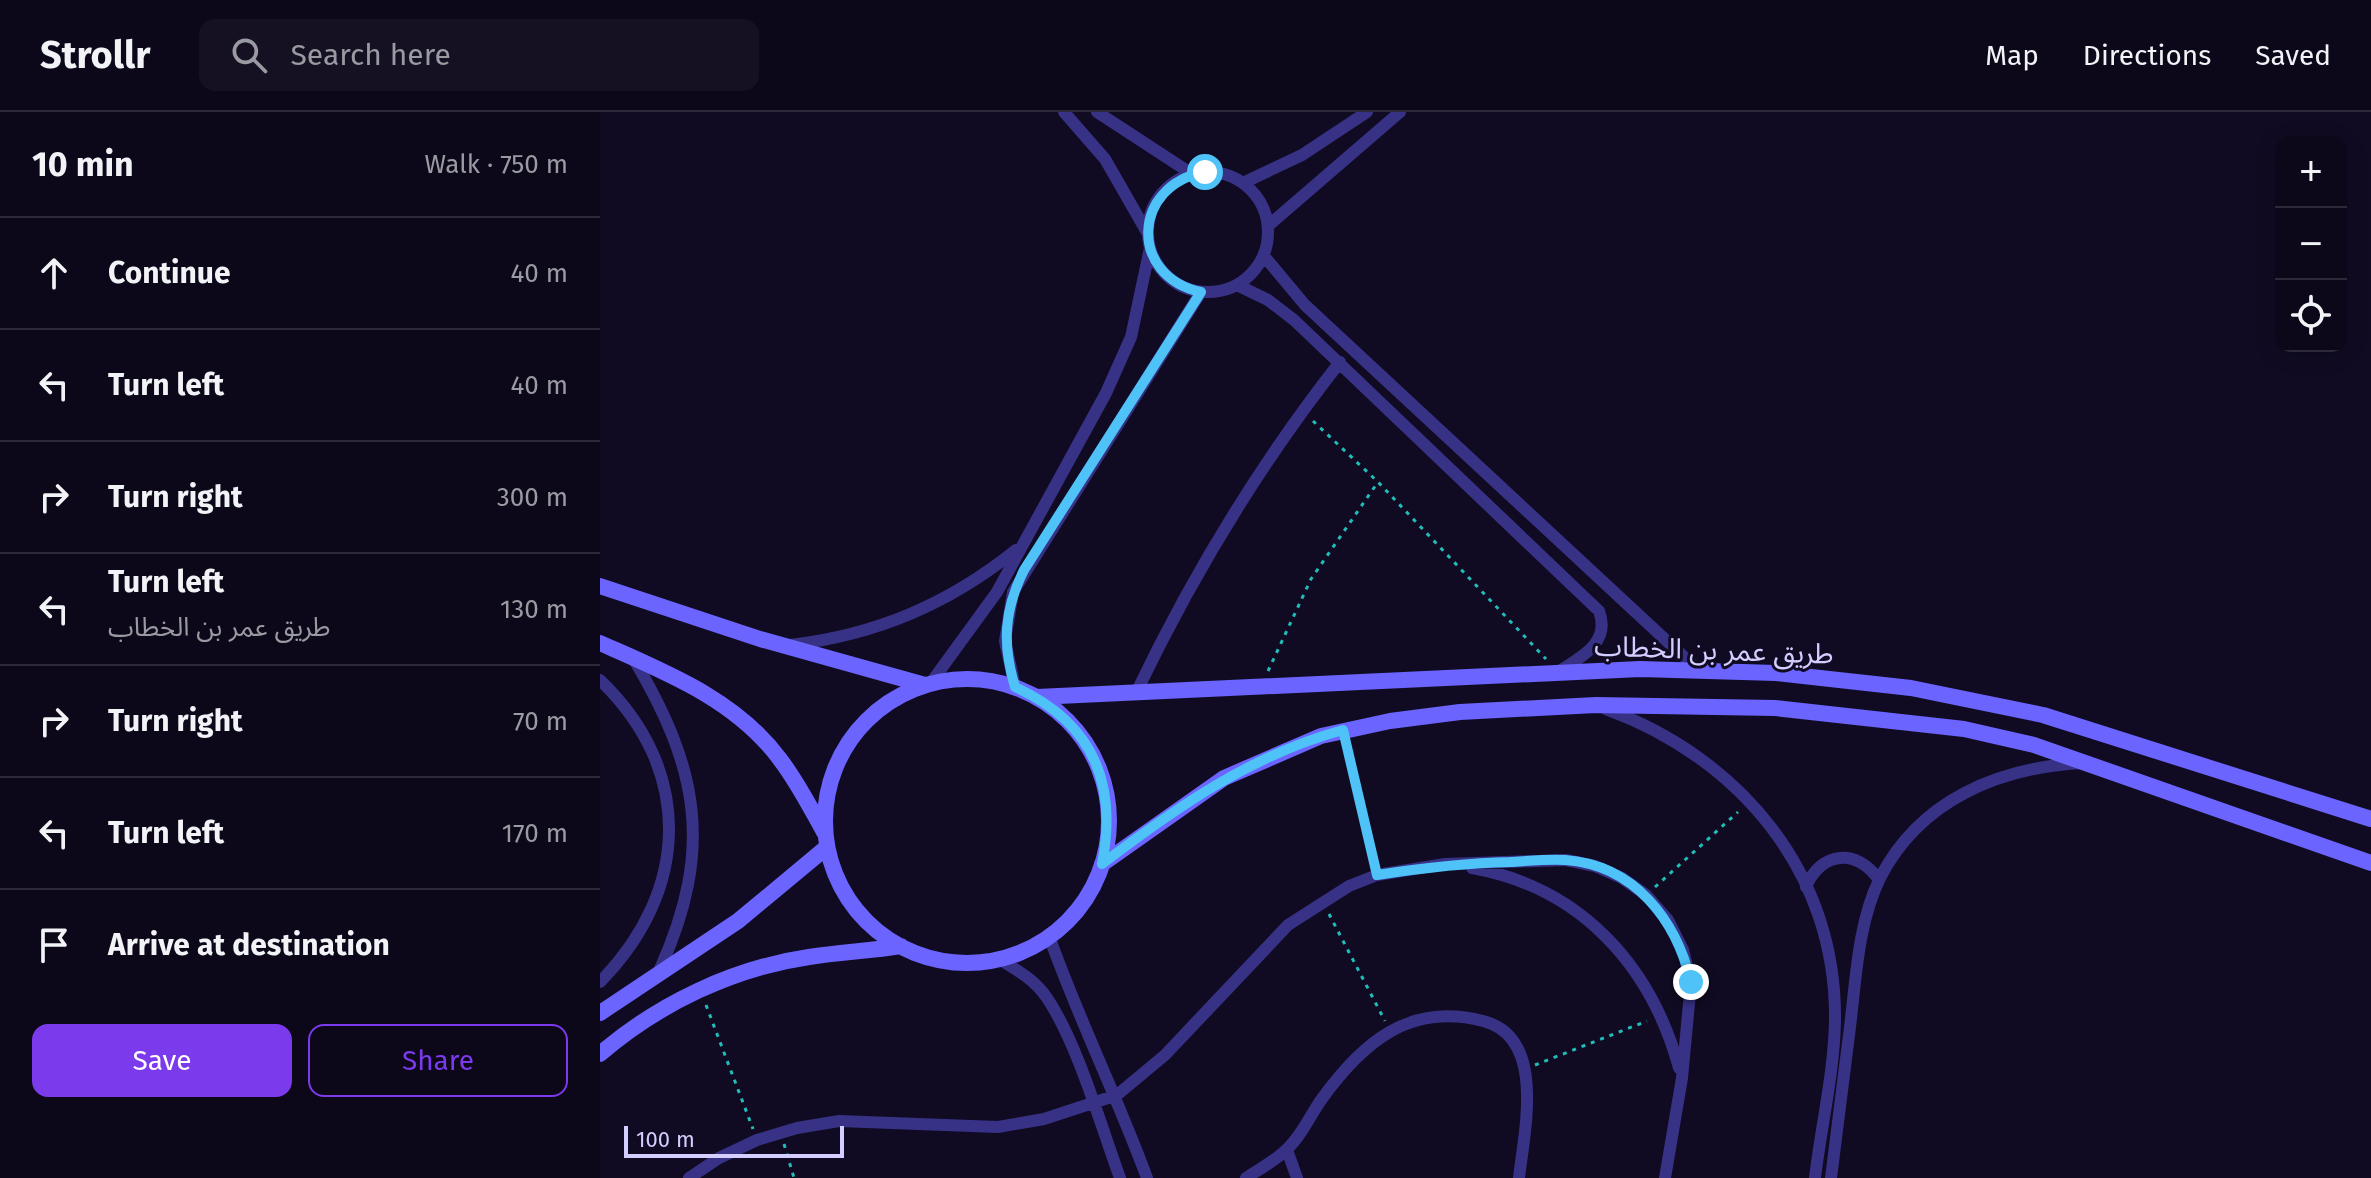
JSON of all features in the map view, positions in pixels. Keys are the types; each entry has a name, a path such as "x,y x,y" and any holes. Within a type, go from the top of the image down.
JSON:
{"street":[{"path":"1064,112 1105,159 1148,234"},
{"path":"1097,112 1192,174"},
{"path":"1243,183 1302,155 1367,112"},
{"path":"1268,226 1400,112"},
{"path":"928,684 982,615 1120,366 1139,308 1150,248 1148,234 1153,208 1160,196 1180,179 1192,174 1219,173 1243,183 1260,202 1268,226 1264,256 1257,268 1237,285 1201,292 1169,278 1150,248"},
{"path":"1264,256 1305,305 1698,670"},
{"path":"1237,285 1282,309 1599,611 1602,631 1599,640 1558,672"},
{"path":"1015,687 1005,641 1013,592 1201,292"},
{"path":"1136,693 1211,547 1302,410 1340,362"},
{"path":"787,646 860,633 918,612 962,589 1022,545"},
{"path":"600,586 787,646 928,684"},
{"path":"600,643 703,691 757,732 779,758 826,840 834,871 853,904 879,932 901,946 949,961 999,959 1049,936 1082,905 1102,864 1109,832 1108,800 1099,769 1063,716 1037,697 1015,687 973,679 928,684 890,701 860,726 846,748 827,795 826,840 738,921 660,969 600,1013"},
{"path":"633,658 663,707 683,758 693,812 693,868 684,908 660,969"},
{"name":"طريق عمر بن الخطاب","path":"1037,697 1558,672 1698,670 1843,679 2004,706 2058,720 2371,819"},
{"path":"600,680 641,728 657,760 666,793 670,828 667,863 654,908 624,958 600,982"},
{"path":"1596,705 1646,723 1692,750 1734,783 1769,823 1806,887 1818,917 1831,969 1835,1022 1815,1178"},
{"name":"طريق عمر بن الخطاب","path":"1102,864 1224,778 1288,748 1343,730 1460,712 1596,705 1775,708 1876,718 1992,735 2034,745 2371,863"},
{"path":"1831,1178 1855,975 1864,926 1879,880 1915,830 1963,792 2021,770 2086,763"},
{"path":"1806,887 1818,867 1840,856 1856,858 1870,866 1879,880"},
{"path":"689,1178 719,1158 757,1140 839,1121 998,1127 1044,1119 1117,1095 1165,1055 1288,925 1322,900 1377,875 1445,864 1566,860 1595,866 1622,878 1646,895 1673,930 1683,950 1691,982 1682,1078 1667,1176"},
{"path":"1445,864 1494,872 1540,889 1582,915 1618,948 1647,987 1661,1015 1682,1078"},
{"path":"1049,936 1066,988 1117,1095 1147,1178"},
{"path":"600,1054 651,1016 700,990 754,969 809,957 901,946"},
{"path":"999,959 1026,975 1047,998 1092,1102 1120,1178"},
{"path":"1246,1178 1287,1150 1348,1068 1390,1031 1430,1016 1460,1015 1489,1022 1508,1037 1525,1069 1528,1082 1519,1178"},
{"path":"1287,1150 1297,1178"}],"path":[{"path":"1302,410 1378,482 1558,672"},
{"path":"1262,687 1284,631 1311,579 1342,529 1378,482"},
{"path":"1343,730 1377,875"},
{"path":"1646,895 1750,801"},
{"path":"1322,900 1390,1031"},
{"path":"700,990 757,1140"},
{"path":"1525,1069 1661,1015"},
{"path":"780,1133 794,1178"}],"route":[{"path":"1205,172 1180,179 1160,196 1149,220 1148,234 1150,248 1160,269 1178,285 1201,292 1024,570 1013,592 1007,616 1005,641 1015,687 1037,697 1063,716 1084,741 1099,769 1108,800 1109,832 1102,864 1224,778 1288,748 1343,730 1377,875 1445,864 1566,860 1595,866 1622,878 1646,895 1668,920 1683,950 1691,982"}]}
